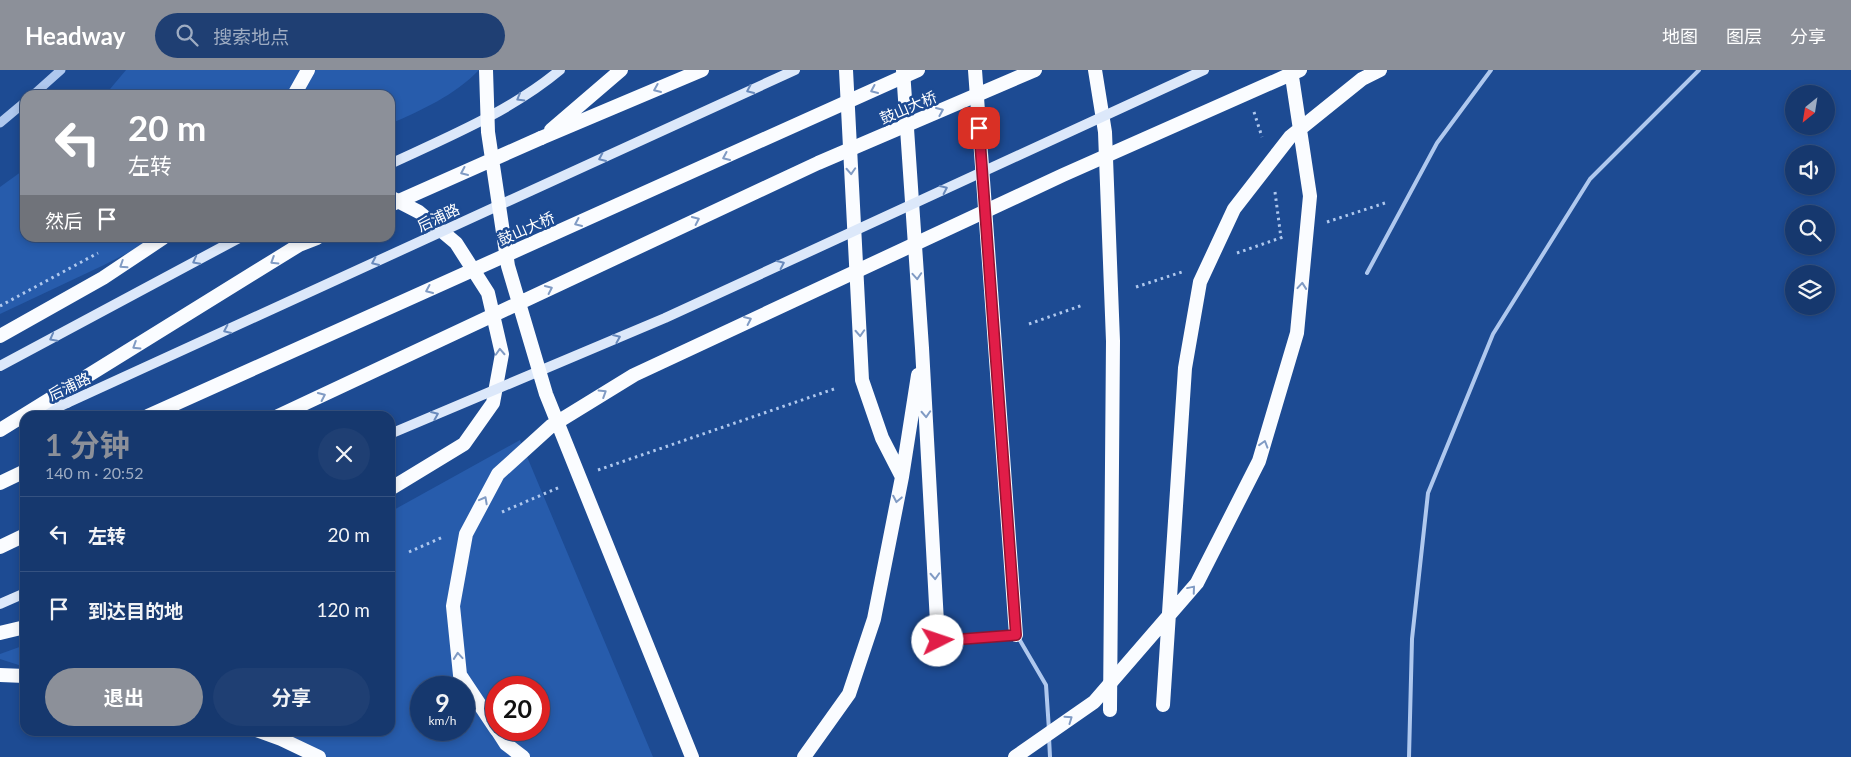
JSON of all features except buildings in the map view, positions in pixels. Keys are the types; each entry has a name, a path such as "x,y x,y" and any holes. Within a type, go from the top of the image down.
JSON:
{"highway":[{"path":"297,90 308,70"},
{"path":"486,70 488,132 508,266 543,385 692,757"},
{"path":"541,138 621,70"},
{"path":"395,203 541,138 702,70"},
{"path":"846,70 862,380 882,438 902,477"},
{"path":"903,70 922,348 938,641"},
{"name":"鼓山大桥","path":"159,411 918,70"},
{"path":"975,70 1016,635"},
{"name":"鼓山大桥","path":"289,411 818,163 1035,70"},
{"path":"1095,70 1105,132 1113,341 1110,710"},
{"path":"1015,757 1094,702 1197,583 1259,461 1297,333 1310,196 1291,70"},
{"path":"485,711 460,675 453,606 466,534 498,474 551,426 634,374 659,362 1064,175 1300,70"},
{"path":"1163,705 1185,368 1200,282 1234,209 1290,137 1362,79 1380,70"},
{"path":"395,200 419,212 456,243 488,293 502,354 493,403 464,444 395,486"},
{"path":"0,336 103,278 158,242"},
{"path":"31,411 307,242"},
{"path":"804,757 849,694 874,619 902,477 922,348"},
{"path":"0,430 20,418"},
{"path":"0,483 20,473"},
{"path":"0,547 20,537"},
{"path":"0,633 20,628"},
{"path":"0,675 20,676"},
{"path":"273,736 319,757"},
{"path":"504,741 523,757"}],"main road":[{"path":"395,162 480,121 542,85 560,70"},
{"name":"后浦路","path":"50,411 794,70"},
{"path":"395,432 665,318 1204,70"},
{"path":"0,366 232,242"},
{"path":"0,434 20,425"},
{"path":"0,604 20,595"}],"street":[{"path":"39,90 61,70"},
{"path":"0,123 20,106"}],"lane":[{"path":"1367,273 1437,143 1491,70"},
{"path":"1409,757 1412,638 1428,493 1493,334 1590,179 1699,70"},
{"path":"938,641 1016,635 1046,685 1050,757"}],"path":[{"path":"1318,226 1410,194"},
{"path":"1263,244 1290,235"},
{"path":"0,306 102,251"},
{"path":"1028,324 1083,305"},
{"path":"598,470 834,390"},
{"path":"499,513 562,486"},
{"path":"409,552 445,537"}],"shaded area":[{"path":"126,70 479,70 449,94 395,122 395,90 109,90"},
{"path":"20,173 20,242 149,242 0,314 0,187"},
{"path":"520,440 653,757 325,757 256,736 395,736 395,509"},
{"path":"20,647 20,665 0,659 0,654"}],"route":[{"path":"938,641 1016,635 979,128"}]}
